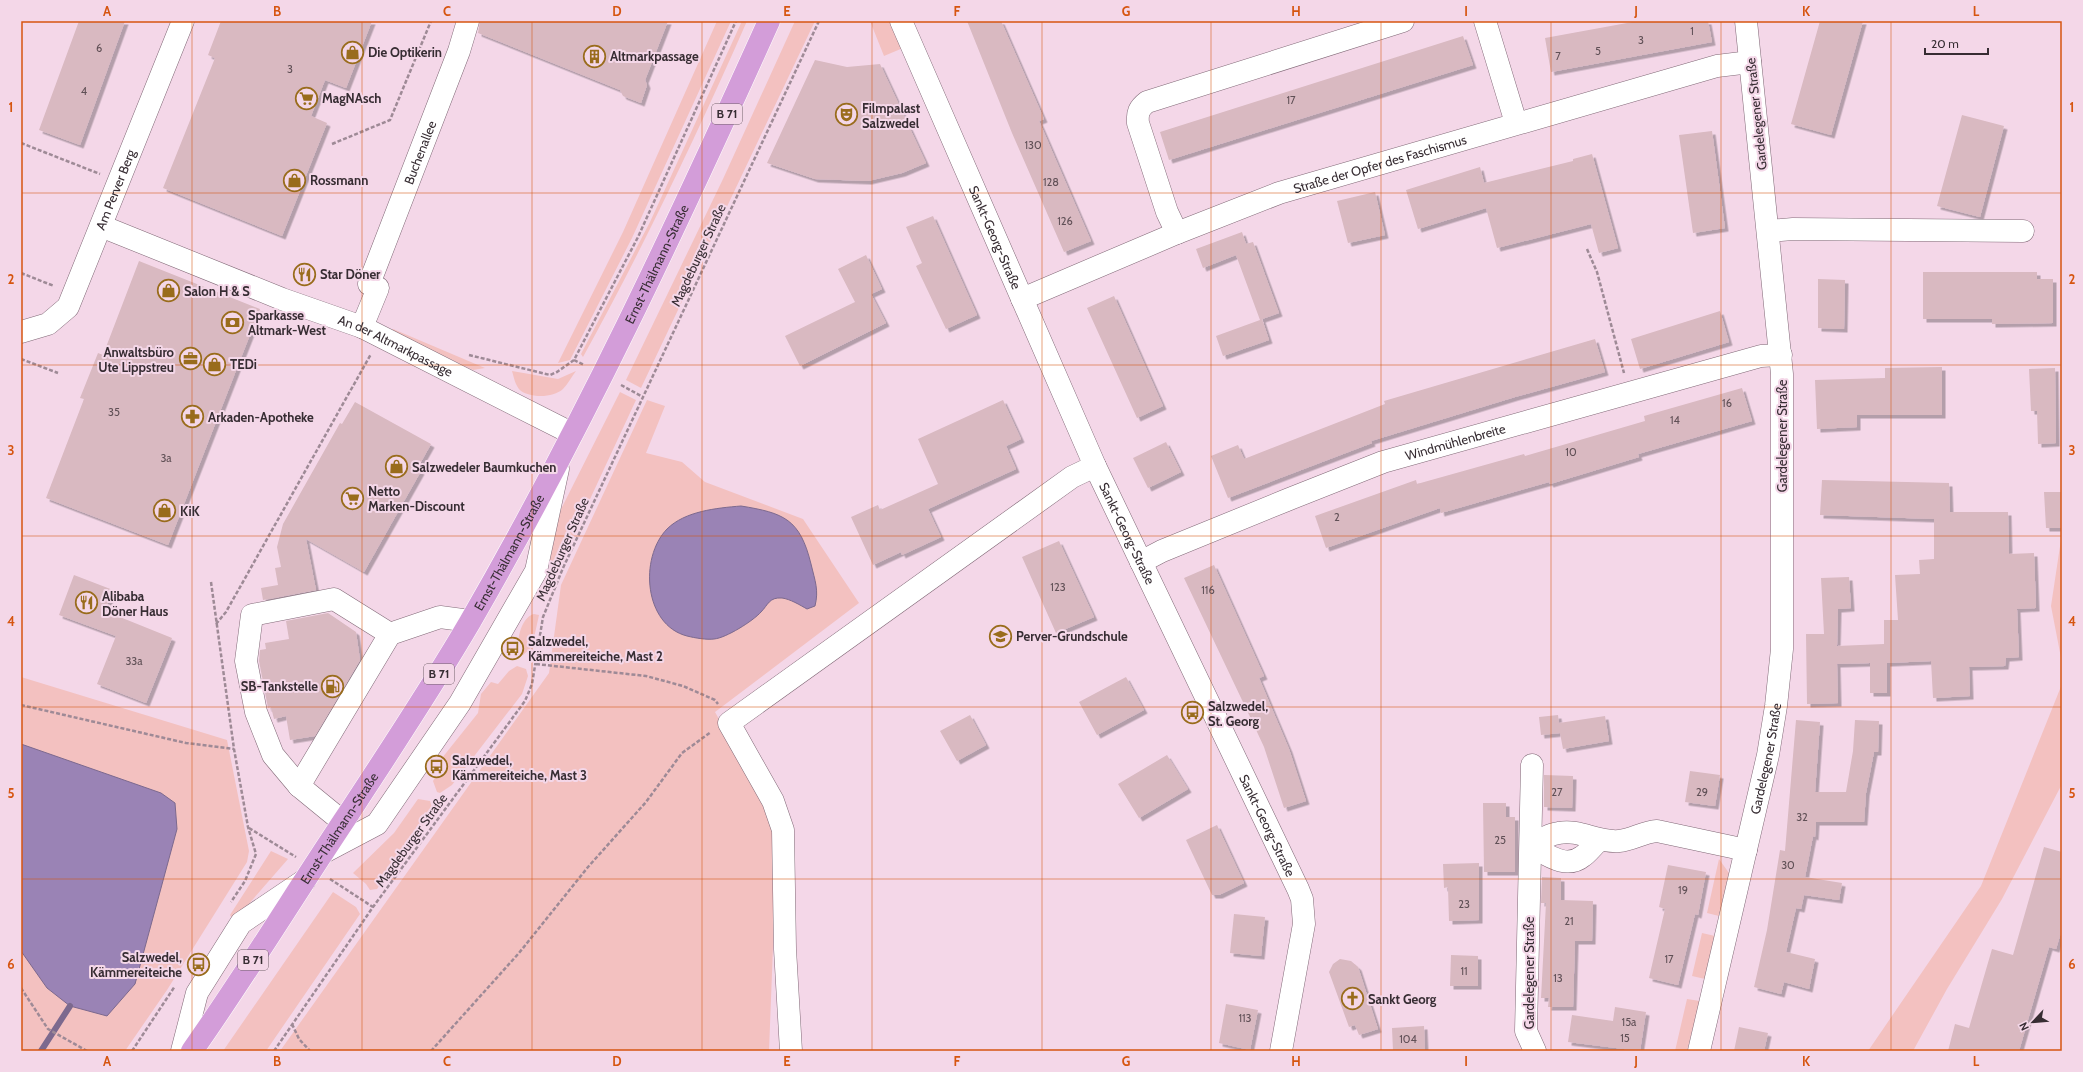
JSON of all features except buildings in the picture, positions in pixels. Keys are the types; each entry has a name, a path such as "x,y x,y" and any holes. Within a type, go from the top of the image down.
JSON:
{"main road":[{"name":"Ernst-Thälmann-Straße","path":"192,1051 306,880 430,687 470,621 572,433 686,206 769,21"}],"street":[{"name":"Am Perver Berg","path":"21,332 48,324 68,307 183,21"},
{"name":"Buchenallee","path":"362,327 373,286 468,21"},
{"name":"Sankt-Georg-Straße","path":"901,21 1095,466 1292,875 1302,899 1304,924 1281,1051"},
{"path":"1177,233 1168,212 1138,123 1137,114 1140,107 1147,102 1402,21"},
{"path":"1485,21 1516,123"},
{"name":"Gardelegener Straße","path":"1699,1051 1746,850 1776,706 1782,648 1781,355 1746,21"},
{"name":"Straße der Opfer des Faschismus","path":"1022,299 1177,233 1279,193 1516,123 1717,66 1750,62"},
{"name":"An der Altmarkpassage","path":"101,226 282,299 362,327 572,433"},
{"path":"1769,231 1801,229 2023,231"},
{"name":"Windmühlenbreite","path":"1141,562 1162,551 1279,502 1383,462 1761,356 1781,355"},
{"path":"324,852 377,824 460,702 536,571 561,453"},
{"path":"791,1051 785,949 783,830 773,801 729,723 1072,477 1095,466"},
{"path":"343,822 299,786 273,755 256,712 246,661 252,615 334,599 390,634"},
{"path":"299,786 390,634 440,616 470,621"},
{"name":"Gardelegener Straße","path":"1532,765 1526,1031 1536,1051"},
{"path":"1531,846 1557,833 1579,833 1599,841 1618,841 1646,832 1657,831 1746,850"},
{"path":"1531,846 1563,862 1573,862 1583,856 1599,841"},
{"path":"182,1051 197,993 240,922 306,880"}],"path":[{"path":"332,144 390,120 431,21"},
{"path":"500,364 550,375 574,360 638,237 736,21"},
{"name":"Magdeburger Straße","path":"274,1051 373,907 526,701 532,684 543,617 563,568 819,21"},
{"path":"21,143 119,181"},
{"path":"1587,249 1597,272 1629,393"},
{"path":"21,273 73,294"},
{"path":"216,625 226,612 381,336"},
{"path":"21,359 58,373"},
{"path":"211,582 234,749 248,827 256,854 245,881 229,905"},
{"path":"431,1051 519,953 588,867 646,802 682,753 716,727 729,723 715,700 682,686 646,676 536,664"},
{"path":"21,705 186,743 234,749"},
{"path":"248,827 291,854"},
{"path":"334,882 373,907"},
{"path":"132,1051 178,981"},
{"path":"21,988 48,1029 87,1051"},
{"path":"292,1024 299,1039 310,1051"}],"shaded area":[{"path":"717,21 731,21 632,238 570,360 558,363 623,232"},
{"path":"742,21 747,21 689,149 627,275 583,357 581,354 650,222"},
{"path":"795,21 815,21 641,388 626,380 723,179"},
{"path":"870,21 890,21 903,48 884,56"},
{"path":"393,329 485,368 473,370 391,331"},
{"path":"512,371 558,379 576,371 567,385 559,392 536,396 519,389"},
{"path":"620,392 636,400 559,566 547,561 547,537"},
{"path":"647,400 665,406 646,453 682,462 705,482 803,519 859,603 715,712 767,806 777,843 769,1051 280,1051 549,673 561,585"},
{"path":"741,506 769,512 779,516 788,521 795,528 807,549 811,564 817,590 815,606 807,609 795,602 778,598 771,600 757,616 746,624 725,636 714,639 704,639 687,636 673,629 662,619 654,605 650,589 650,573 652,556 658,541 667,529 674,523 692,514 712,509"},
{"path":"2062,533 2062,663 2051,606"},
{"path":"534,614 539,615 532,647 523,655 520,654 518,644 520,631 529,616"},
{"path":"517,666 526,669 528,676 522,694 452,785 440,793 437,792 433,781 439,771 438,763 478,713 481,694 491,682 498,684 509,671"},
{"path":"21,677 227,740 249,851 247,862 167,990 125,1051 21,1051"},
{"path":"2062,684 2062,784 2002,899 1947,989 1913,1051 1868,1051 1981,886"},
{"path":"21,744 161,793 175,803 177,829 135,984 107,1016 70,1006 47,988 21,951"},
{"path":"418,799 430,801 433,811 377,889 370,890 366,884 353,873 394,833"},
{"path":"271,851 288,859 234,921 230,915"},
{"path":"1719,859 1729,873 1719,916 1707,913"},
{"path":"333,892 356,907 360,914 266,1051 223,1051"},
{"path":"1702,933 1715,936 1705,979 1692,976"},
{"path":"1687,999 1700,1001 1687,1051 1675,1051"}],"waterway":[{"path":"41,1051 70,1006"}],"place":[{"name":"Die Optikerin","path":"352,52"},
{"name":"Altmarkpassage","path":"595,56"},
{"name":"MagNAsch","path":"307,98"},
{"name":"Filmpalast Salzwedel","path":"847,115"},
{"name":"Rossmann","path":"295,180"},
{"name":"Star Döner","path":"305,274"},
{"name":"Salon H & S","path":"169,291"},
{"name":"Sparkasse Altmark-West","path":"232,322"},
{"name":"Anwaltsbüro Ute Lippstreu","path":"190,359"},
{"name":"TEDi","path":"215,364"},
{"name":"Arkaden-Apotheke","path":"192,417"},
{"name":"Salzwedeler Baumkuchen","path":"396,467"},
{"name":"Netto Marken-Discount","path":"352,498"},
{"name":"KiK","path":"165,511"},
{"name":"Alibaba Döner Haus","path":"86,603"},
{"name":"Perver-Grundschule","path":"1001,636"},
{"name":"Salzwedel, Kämmereiteiche, Mast 2","path":"513,648"},
{"name":"SB-Tankstelle","path":"333,686"},
{"name":"Salzwedel, St. Georg","path":"1193,713"},
{"name":"Salzwedel, Kämmereiteiche, Mast 3","path":"437,767"},
{"name":"Salzwedel, Kämmereiteiche","path":"198,964"},
{"name":"Sankt Georg","path":"1353,999"}]}
